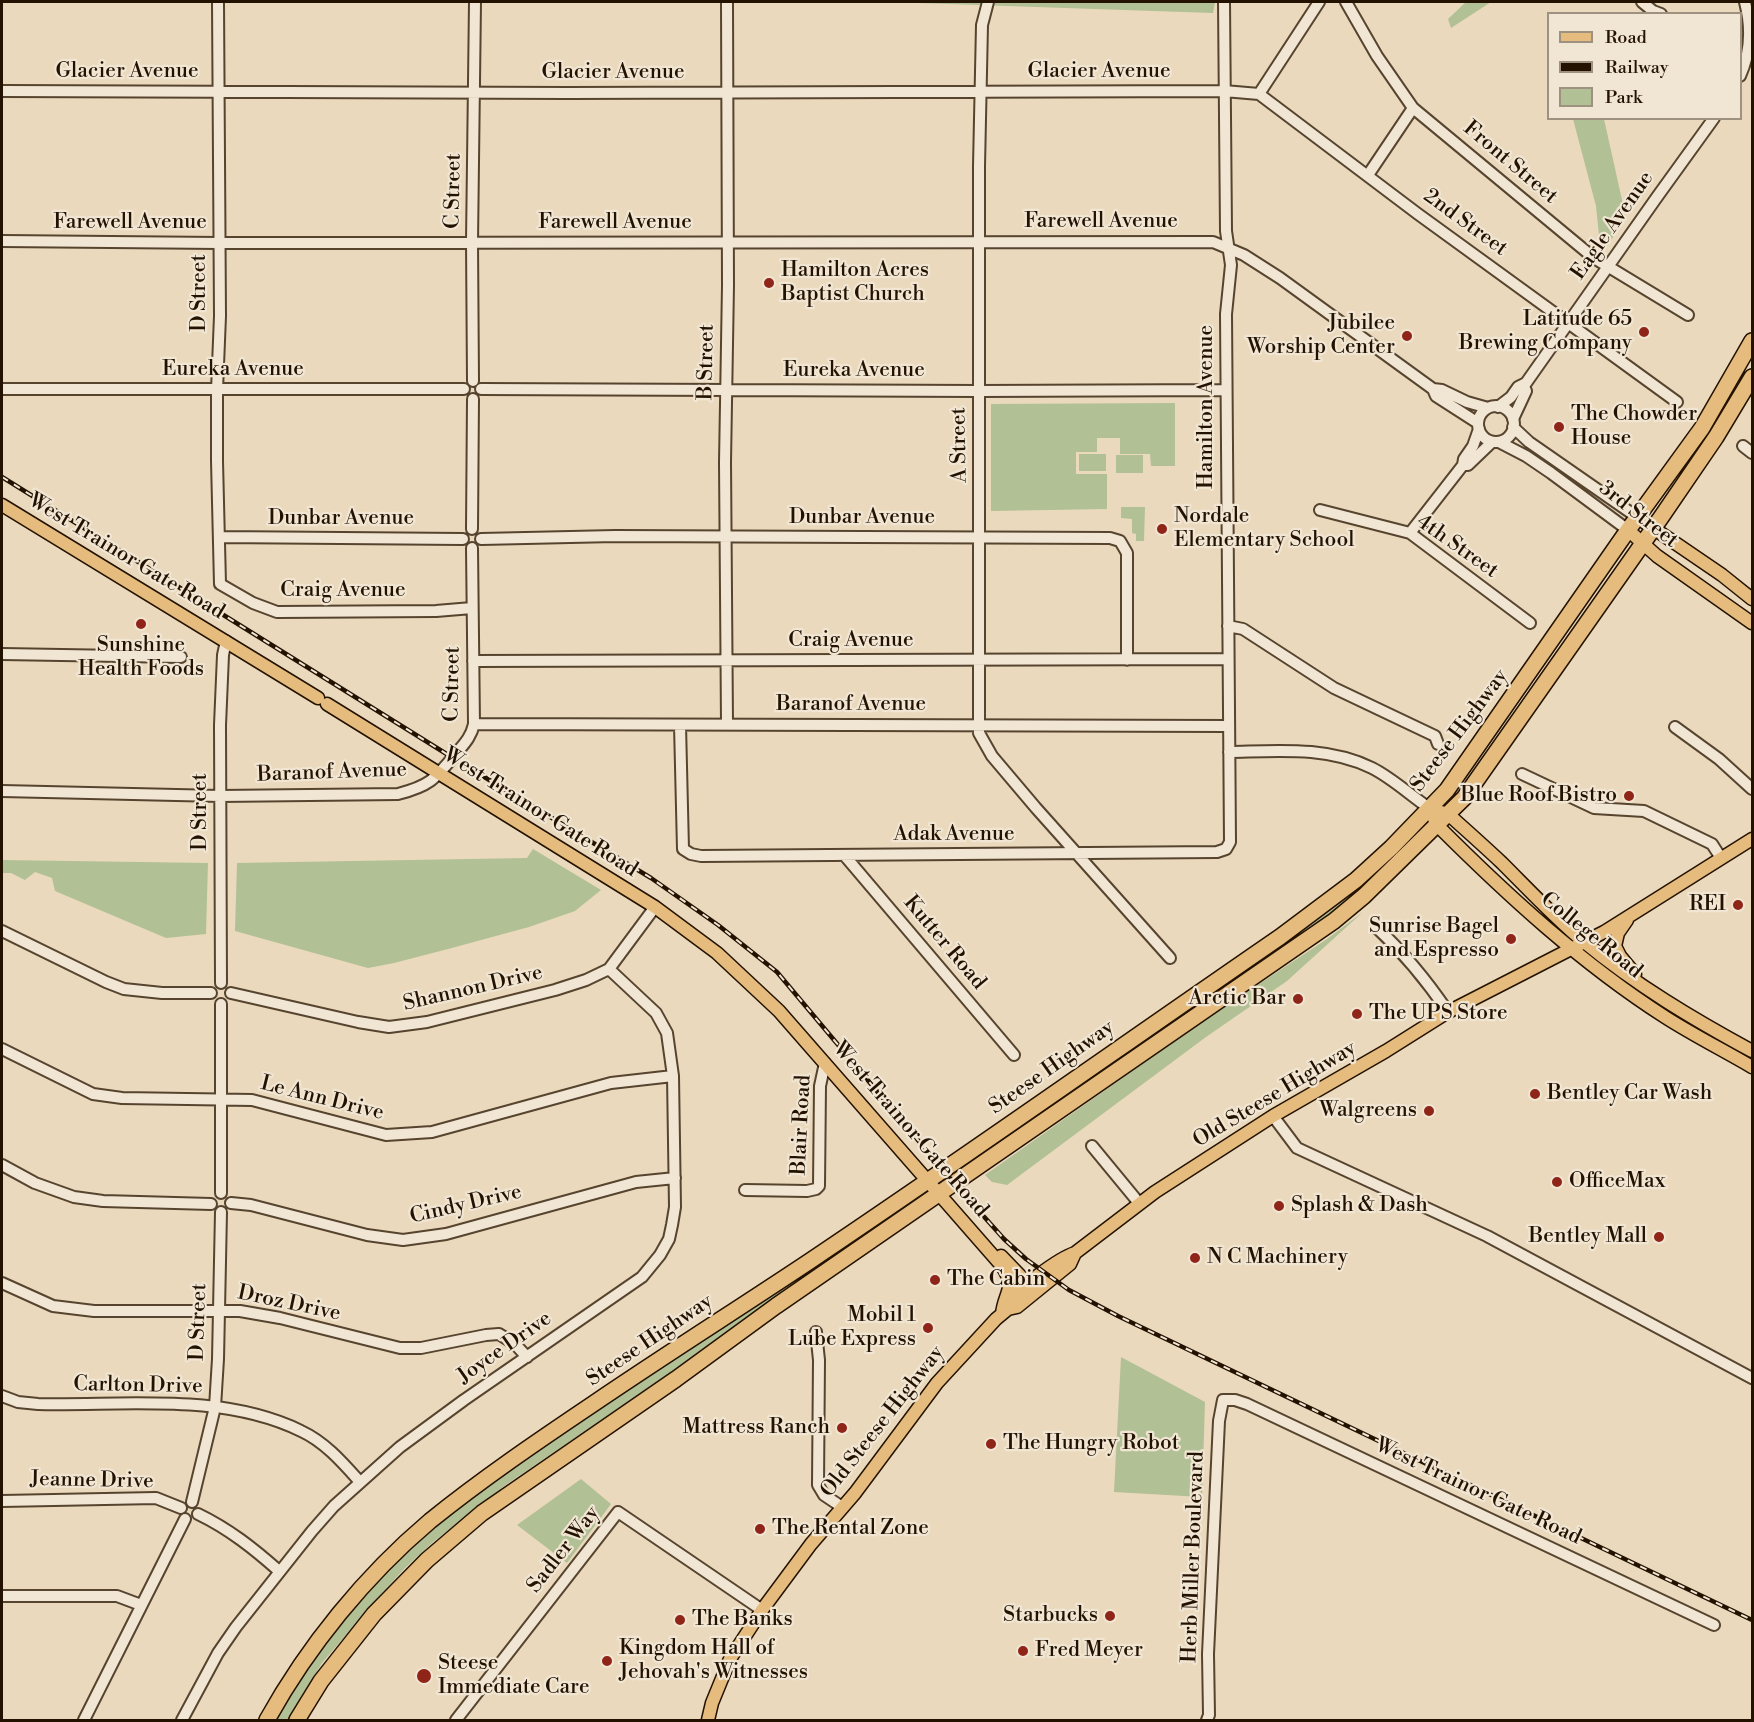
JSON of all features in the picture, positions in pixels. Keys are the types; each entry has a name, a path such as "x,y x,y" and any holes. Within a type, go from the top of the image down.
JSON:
{"highway":[{"name":"Steese Highway","path":"267,1720 320,1638 358,1592 428,1523 470,1490 530,1447 928,1180 1306,919 1356,880 1391,848 1447,790 1637,517 1702,428 1752,341"},
{"name":"Steese Highway","path":"297,1720 321,1682 354,1638 405,1582 449,1539 482,1513 676,1379 939,1192 1334,921 1364,896 1464,798 1643,544 1716,437 1752,377"}],"main road":[{"name":"West Trainor Gate Road","path":"2,505 654,907 717,953 779,1011 939,1192 989,1254 1002,1266 1010,1282 1009,1292 1003,1305 1009,1310"},
{"name":"3rd Street","path":"1637,517 1722,574 1752,598"},
{"name":"3rd Street","path":"1628,530 1656,556 1752,623"},
{"name":"College Road","path":"1429,808 1584,942 1649,991 1690,1017 1752,1051"},
{"name":"College Road","path":"1442,819 1547,929 1616,983 1665,1017 1752,1067"},
{"name":"Old Steese Highway","path":"1028,1284 1063,1257 1075,1253 1139,1203 1273,1116 1386,1051 1448,1012 1572,949 1752,839"},
{"path":"1629,915 1618,933 1616,949 1649,991"},
{"name":"West Trainor Gate Road","path":"983,1244 995,1249 1028,1284"},
{"name":"Old Steese Highway","path":"708,1720 712,1703 730,1659 762,1610 811,1544 896,1440 937,1383 975,1340 1009,1310 1070,1263 1075,1253"},
{"path":"1009,1310 1027,1291 1028,1284"}],"street":[{"name":"D Street","path":"218,2 220,316 217,390 220,584"},
{"name":"C Street","path":"473,386 475,2"},
{"name":"B Street","path":"727,2 728,242 725,390 727,724"},
{"name":"A Street","path":"988,2 982,25 980,93 978,724 992,756 1170,958"},
{"name":"Hamilton Avenue","path":"1224,2 1225,214 1231,265 1226,314 1230,842 1226,849"},
{"path":"1224,91 1259,94 1319,2"},
{"name":"Front Street","path":"1346,2 1377,56 1413,108 1594,258 1688,315"},
{"path":"1642,2 1656,12"},
{"path":"1745,2 1744,14 1750,37 1746,71"},
{"name":"Glacier Avenue","path":"2,91 219,93 1224,91"},
{"name":"2nd Street","path":"1259,94 1418,214 1677,402"},
{"path":"1368,175 1413,108"},
{"name":"Eagle Avenue","path":"1493,408 1511,397 1518,387 1524,386 1713,120"},
{"name":"Farewell Avenue","path":"2,241 219,243 1213,242 1228,248"},
{"path":"1228,248 1244,255 1280,278 1433,389 1442,390 1467,402 1507,411 1513,423 1510,435 1495,442 1468,465 1463,465"},
{"path":"472,529 473,399 465,394 473,386"},
{"name":"Eureka Avenue","path":"2,389 217,390 473,386 725,390 1226,390"},
{"name":"Eagle Avenue","path":"1513,423 1526,390 1524,386"},
{"path":"1433,389 1436,396 1478,426 1484,437 1495,442"},
{"path":"1410,533 1463,465 1464,459 1473,446 1483,412 1493,408"},
{"name":"3rd Street","path":"1513,423 1530,442 1637,517"},
{"name":"3rd Street","path":"1495,442 1526,456 1551,472 1628,530"},
{"path":"1743,446 1752,453"},
{"name":"4th Street","path":"1320,510 1410,533 1530,622"},
{"path":"472,529 478,532 481,539 477,546 472,548 466,545 463,539 466,531 472,529"},
{"name":"Dunbar Avenue","path":"481,539 727,536 1110,538 1120,541 1127,554 1127,660"},
{"name":"Dunbar Avenue","path":"219,537 463,539"},
{"name":"C Street","path":"441,774 471,736 474,724 472,548"},
{"name":"Craig Avenue","path":"220,584 254,603 277,612 436,611 472,608"},
{"path":"1228,626 1243,629 1334,687 1436,736 1438,744"},
{"name":"D Street","path":"221,983 220,714 223,655 226,641"},
{"path":"2,654 181,657"},
{"name":"Craig Avenue","path":"473,661 1228,659"},
{"name":"Baranof Avenue","path":"474,724 1229,726"},
{"name":"Adak Avenue","path":"680,725 683,849 691,854 701,856 1077,854 1217,852 1226,849"},
{"path":"1675,728 1719,759 1752,789"},
{"name":"College Road","path":"1229,752 1312,751 1336,755 1372,768 1429,808"},
{"name":"Baranof Avenue","path":"2,791 220,796 398,794 417,789 441,774"},
{"path":"1522,774 1594,808 1644,811 1712,844 1721,858"},
{"name":"Kutter Road","path":"846,856 1014,1055"},
{"name":"Shannon Drive","path":"231,993 388,1027 427,1022 555,990 586,980 609,969 654,907"},
{"path":"1377,928 1404,953 1431,986 1448,1012"},
{"path":"2,931 86,973 124,989 162,993 211,993"},
{"name":"Joyce Drive","path":"182,1720 218,1653 279,1571 334,1506 400,1447 642,1277 660,1256 669,1239 675,1207 673,1076 667,1033 649,1006 609,969"},
{"path":"221,983 228,986 231,993 229,1000 221,1004 213,1000 211,993 215,985 221,983"},
{"path":"220,1193 221,1004"},
{"name":"Le Ann Drive","path":"2,1049 93,1094 122,1098 252,1100 386,1135 432,1132 611,1083 673,1076"},
{"name":"Blair Road","path":"745,1191 807,1191 819,1186 820,1086 825,1063"},
{"path":"1273,1116 1297,1148 1487,1236 1752,1378"},
{"path":"1092,1146 1139,1203"},
{"path":"2,1165 35,1183 74,1197 103,1202 211,1204"},
{"name":"Cindy Drive","path":"231,1203 250,1205 367,1235 403,1240 446,1234 636,1182 675,1178"},
{"path":"220,1193 229,1197 231,1203 229,1209 221,1212 216,1211 211,1204 215,1195 220,1193"},
{"name":"D Street","path":"192,1502 215,1407 220,1310 221,1212"},
{"name":"Droz Drive","path":"2,1283 53,1306 94,1311 240,1311 280,1318 400,1348 421,1348 499,1334 515,1344 527,1357"},
{"path":"816,1332 819,1360 818,1485 824,1495 842,1507"},
{"name":"Carlton Drive","path":"2,1396 38,1404 167,1403 215,1407 261,1416 302,1431 331,1451 360,1482"},
{"name":"West Trainor Gate Road","path":"1223,1400 1234,1400 1247,1404 1714,1625"},
{"name":"Herb Miller Boulevard","path":"1209,1719 1208,1654 1219,1421 1223,1400"},
{"name":"Jeanne Drive","path":"2,1500 156,1498 181,1508"},
{"path":"192,1502 197,1506 198,1514 194,1519 185,1519 181,1515 181,1508 186,1503 192,1502"},
{"name":"Sadler Way","path":"456,1720 618,1512 762,1610"},
{"path":"198,1514 222,1525 279,1571"},
{"path":"84,1720 185,1519"},
{"path":"2,1596 117,1596 141,1605"}],"green space":[{"path":"889,2 1215,2 1213,13"},
{"path":"1466,2 1491,2 1451,28 1448,19"},
{"path":"1573,120 1604,120 1626,218 1605,249 1600,245 1596,206"},
{"path":"1175,403 1175,466 1151,466 1150,454 1120,454 1120,438 1097,438 1097,452 1076,452 1076,474 1107,474 1107,509 991,511 991,404"},
{"path":"1079,454 1106,454 1106,471 1079,471"},
{"path":"1116,455 1143,455 1143,473 1116,473"},
{"path":"1121,507 1145,507 1144,541 1136,541 1136,534 1132,533 1132,519 1121,518"},
{"path":"533,849 601,890 575,911 529,927 368,968 235,931 237,863 527,858"},
{"path":"2,860 208,863 206,934 166,938 55,891 52,878 35,872 25,880 11,873 2,873"},
{"path":"1365,879 1367,881 1352,898 1333,914 1014,1133 1012,1131"},
{"path":"1363,912 1287,981 1206,1037 1007,1185 992,1182 985,1175 1203,1021 1327,939"},
{"path":"792,1281 794,1283 660,1380 507,1484 433,1542 405,1568 322,1663 288,1720 275,1720 313,1661 356,1605 430,1530 512,1467"},
{"path":"1121,1357 1205,1402 1202,1497 1114,1492"},
{"path":"581,1479 611,1504 567,1563 517,1525"}],"railway":[{"path":"2,477 453,758 651,878 718,925 777,972 954,1183 1004,1239 1026,1259 1069,1290 1118,1316 1752,1620"}],"place":[{"name":"Hamilton Acres Baptist Church","path":"769,283"},
{"name":"Latitude 65 Brewing Company","path":"1644,332"},
{"name":"Jubilee Worship Center","path":"1407,336"},
{"name":"The Chowder House","path":"1559,427"},
{"name":"Nordale Elementary School","path":"1162,529"},
{"name":"Sunshine Health Foods","path":"141,624"},
{"name":"Blue Roof Bistro","path":"1629,796"},
{"name":"REI","path":"1738,905"},
{"name":"Sunrise Bagel and Espresso","path":"1511,939"},
{"name":"Arctic Bar","path":"1298,999"},
{"name":"The UPS Store","path":"1357,1014"},
{"name":"Bentley Car Wash","path":"1535,1094"},
{"name":"Walgreens","path":"1429,1111"},
{"name":"OfficeMax","path":"1557,1182"},
{"name":"Splash & Dash","path":"1279,1206"},
{"name":"Bentley Mall","path":"1659,1237"},
{"name":"N C Machinery","path":"1195,1258"},
{"name":"The Cabin","path":"935,1280"},
{"name":"Mobil 1 Lube Express","path":"928,1328"},
{"name":"Mattress Ranch","path":"842,1428"},
{"name":"The Hungry Robot","path":"991,1444"},
{"name":"The Rental Zone","path":"760,1529"},
{"name":"Starbucks","path":"1110,1616"},
{"name":"The Banks","path":"680,1620"},
{"name":"Fred Meyer","path":"1023,1651"},
{"name":"Kingdom Hall of Jehovah's Witnesses","path":"607,1661"},
{"name":"Steese Immediate Care","path":"424,1676"}]}
